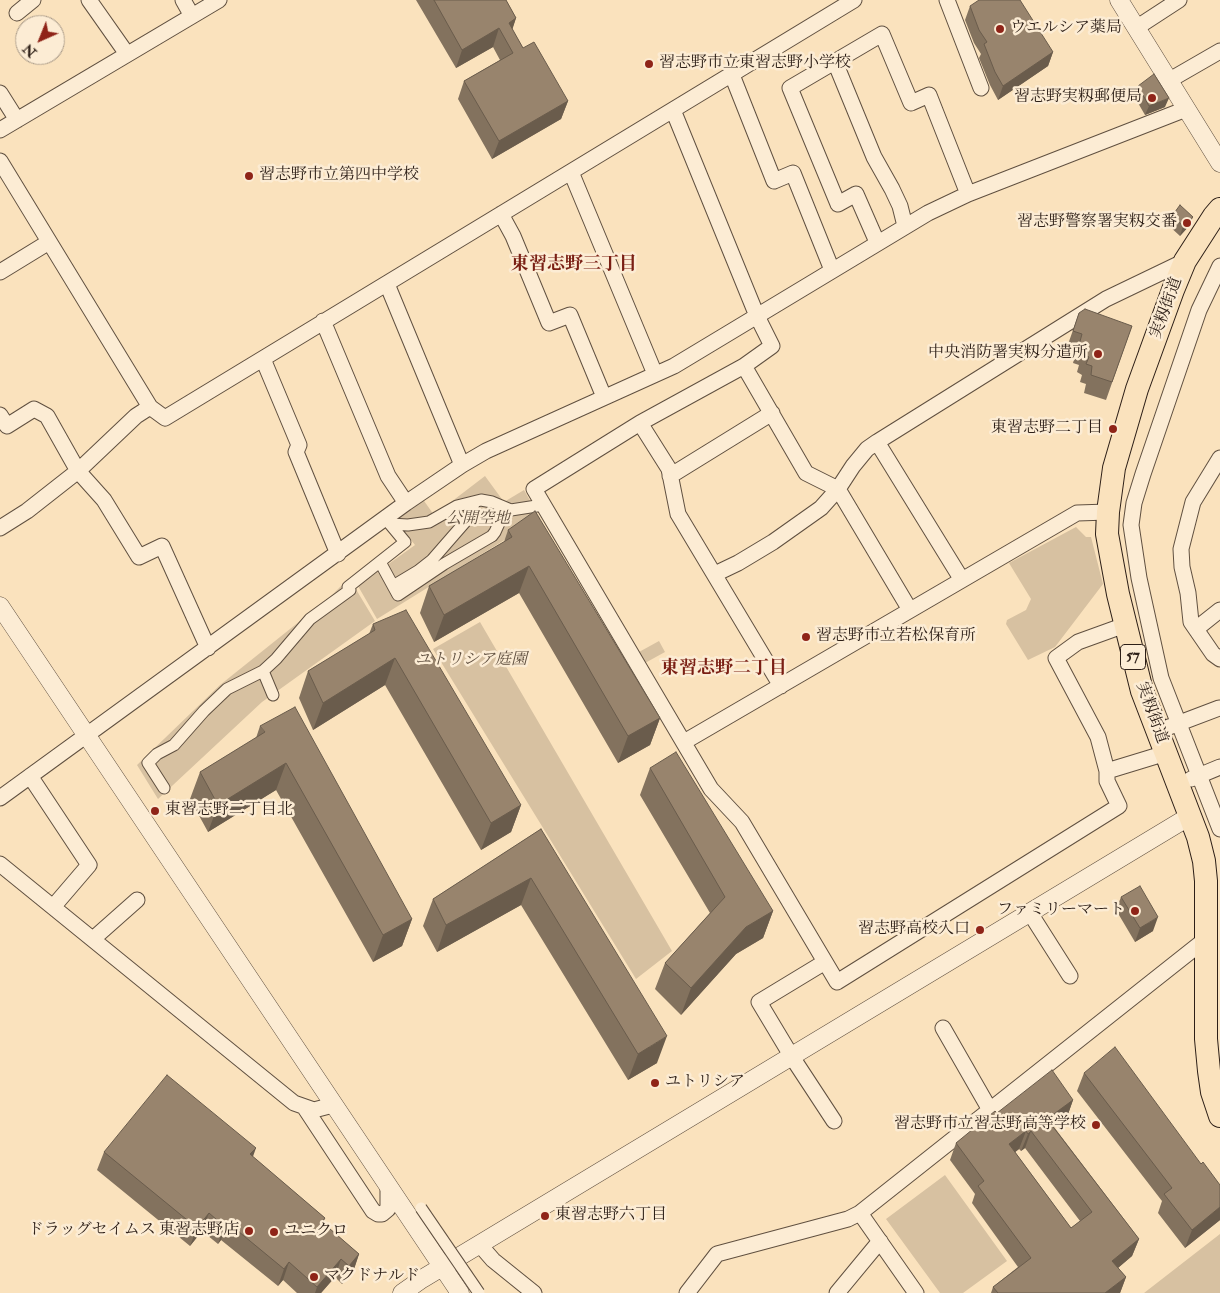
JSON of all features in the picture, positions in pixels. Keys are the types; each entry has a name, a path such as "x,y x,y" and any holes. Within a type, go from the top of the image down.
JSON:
{"main road":[{"name":"実籾街道","path":"1220,208 1185,261 1166,308 1114,468 1107,534 1111,564 1142,691 1198,837 1204,860 1206,881 1206,1039 1212,1092 1220,1116"}],"street":[{"path":"17,14 33,0"},
{"path":"89,0 127,54"},
{"path":"184,0 192,16"},
{"path":"0,130 219,0"},
{"path":"0,161 5,180 49,242 150,407 165,418 854,0"},
{"path":"947,0 981,88"},
{"path":"1119,0 1220,163"},
{"path":"1136,28 1179,0"},
{"path":"877,242 856,194 838,204 790,88 882,34 911,103 930,95 968,194"},
{"path":"1168,81 1220,51"},
{"path":"835,62 874,157 900,206 905,226"},
{"path":"732,75 774,181 793,173 832,270"},
{"path":"0,93 17,120"},
{"path":"0,798 406,503 486,451 674,366 928,212 968,194 1186,109"},
{"path":"673,110 757,316 772,346 744,366 640,423 534,489 712,789 742,822 837,982 1119,806 1107,781 1107,771 1098,737 1056,658 1078,642 1125,625"},
{"path":"572,172 655,374"},
{"path":"502,214 549,323 570,315 604,397"},
{"path":"0,272 49,242"},
{"path":"715,574 773,542 821,508 838,489 867,449 877,442 1106,299 1185,261"},
{"path":"1198,837 1220,830 1178,724 1156,659 1139,578 1132,535 1132,517 1143,474 1199,310 1220,266"},
{"path":"387,284 462,465"},
{"path":"323,321 388,476 406,503"},
{"path":"263,359 298,446 296,452 338,554"},
{"path":"744,366 806,473 838,489 910,610"},
{"path":"0,528 27,511 78,471 136,416 150,407"},
{"path":"0,414 7,426 34,409 46,416 78,471 104,500 139,557 162,546 208,648"},
{"path":"670,476 772,413"},
{"path":"640,423 669,470 678,514 781,686"},
{"path":"877,442 962,580"},
{"path":"1220,458 1193,502 1181,549 1191,622 1213,654 1220,659"},
{"path":"164,788 148,763 157,754 174,745 204,710 227,689 262,671 276,659 310,620 350,590 348,587 405,542 390,524 408,525 429,522 458,506 487,500 511,510 543,505"},
{"path":"393,586 432,560 466,521 476,502"},
{"path":"380,562 398,595 444,564 492,536 500,521 502,512 500,506"},
{"path":"684,742 1077,514 1108,512"},
{"path":"0,606 460,1293"},
{"path":"1196,629 1220,610"},
{"path":"262,671 271,687"},
{"path":"1157,731 1219,708"},
{"path":"1107,771 1166,752"},
{"path":"1178,784 1220,767"},
{"path":"30,776 89,865 53,907"},
{"path":"402,1293 442,1267 1190,816"},
{"path":"0,864 294,1103 314,1110 334,1105"},
{"path":"93,939 137,900"},
{"path":"1030,913 1070,976"},
{"path":"687,1293 717,1254 848,1219 860,1213 1206,939"},
{"path":"825,962 759,1002 834,1121"},
{"path":"943,1028 990,1110"},
{"path":"305,1108 373,1211 378,1214 382,1214 388,1209 388,1186"},
{"path":"421,1208 480,1293"},
{"path":"860,1213 916,1293"},
{"path":"837,1293 880,1241"},
{"path":"480,1245 494,1260 534,1293"}],"green space":[{"name":"公開空地","path":"485,476 504,502 524,490 540,518 377,619 358,586 415,545 394,519 422,498 434,515"},
{"path":"392,519 412,545 354,586 375,621 262,702 158,799 137,765 220,685 340,587 398,543"},
{"path":"1076,527 1086,537 1091,537 1103,584 1055,647 1028,660 1006,624 1007,620 1026,610 1031,599 1009,563"},
{"name":"ユトリシア庭園","path":"480,622 672,951 636,979 433,649"},
{"path":"659,641 665,652 645,663 639,652"},
{"path":"945,1175 1007,1261 963,1293 940,1293 886,1219"},
{"path":"1220,1234 1220,1293 1144,1293"}],"building":[{"path":"434,0 506,0 516,18 509,23 523,48 534,42 568,101 499,141 464,81 513,53 499,28 462,50"},
{"path":"979,0 1020,0 1053,52 1003,86 995,72 984,44 987,42 979,30 970,6"},
{"path":"1154,74 1169,98 1149,106 1138,86"},
{"path":"1180,205 1193,217 1183,226 1172,216"},
{"path":"1085,309 1132,326 1112,382 1091,375 1092,366 1086,364 1089,357 1083,354 1087,347 1079,345 1082,334 1073,331 1079,313"},
{"path":"535,511 660,718 628,736 529,566 444,615 429,586 512,537 508,530"},
{"path":"406,610 521,805 491,823 395,658 323,703 308,671 375,630 373,624"},
{"path":"295,707 412,919 383,935 286,763 218,805 200,772 265,732 260,726"},
{"path":"676,752 773,911 746,927 691,988 665,963 725,897 650,768"},
{"path":"541,829 667,1036 638,1054 531,878 446,925 433,899"},
{"path":"1140,886 1158,917 1140,928 1121,897"},
{"path":"1115,1047 1201,1164 1203,1162 1220,1185 1220,1207 1192,1230 1164,1194 1172,1188 1084,1073"},
{"path":"1052,1070 1073,1100 1047,1119 1139,1239 1112,1261 1126,1277 1105,1293 998,1293 993,1287 1031,1258 978,1186 984,1181 956,1143 995,1111 997,1113","holes":["1026,1131 1028,1134 1031,1131 1092,1212 1071,1228 1009,1144"]},
{"path":"167,1075 256,1148 250,1154 325,1218 322,1222 359,1254 349,1266 341,1259 317,1287 289,1262 284,1269 227,1222 224,1226 209,1213 197,1228 104,1152"}],"place":[{"name":"ウエルシア薬局","path":"1000,29"},
{"name":"習志野市立東習志野小学校","path":"649,64"},
{"name":"習志野実籾郵便局","path":"1152,98"},
{"name":"習志野市立第四中学校","path":"249,176"},
{"name":"習志野警察署実籾交番","path":"1187,223"},
{"name":"中央消防署実籾分遣所","path":"1098,354"},
{"name":"東習志野二丁目","path":"1113,429"},
{"name":"習志野市立若松保育所","path":"806,637"},
{"name":"東習志野二丁目北","path":"155,811"},
{"name":"ファミリーマート","path":"1135,911"},
{"name":"習志野高校入口","path":"980,930"},
{"name":"ユトリシア","path":"655,1083"},
{"name":"習志野市立習志野高等学校","path":"1096,1125"},
{"name":"東習志野六丁目","path":"545,1216"},
{"name":"ドラッグセイムス 東習志野店","path":"249,1231"},
{"name":"ユニクロ","path":"274,1232"},
{"name":"マクドナルド","path":"314,1277"}],"district":[{"name":"東習志野三丁目","path":"574,265"},
{"name":"東習志野二丁目","path":"724,669"}]}
